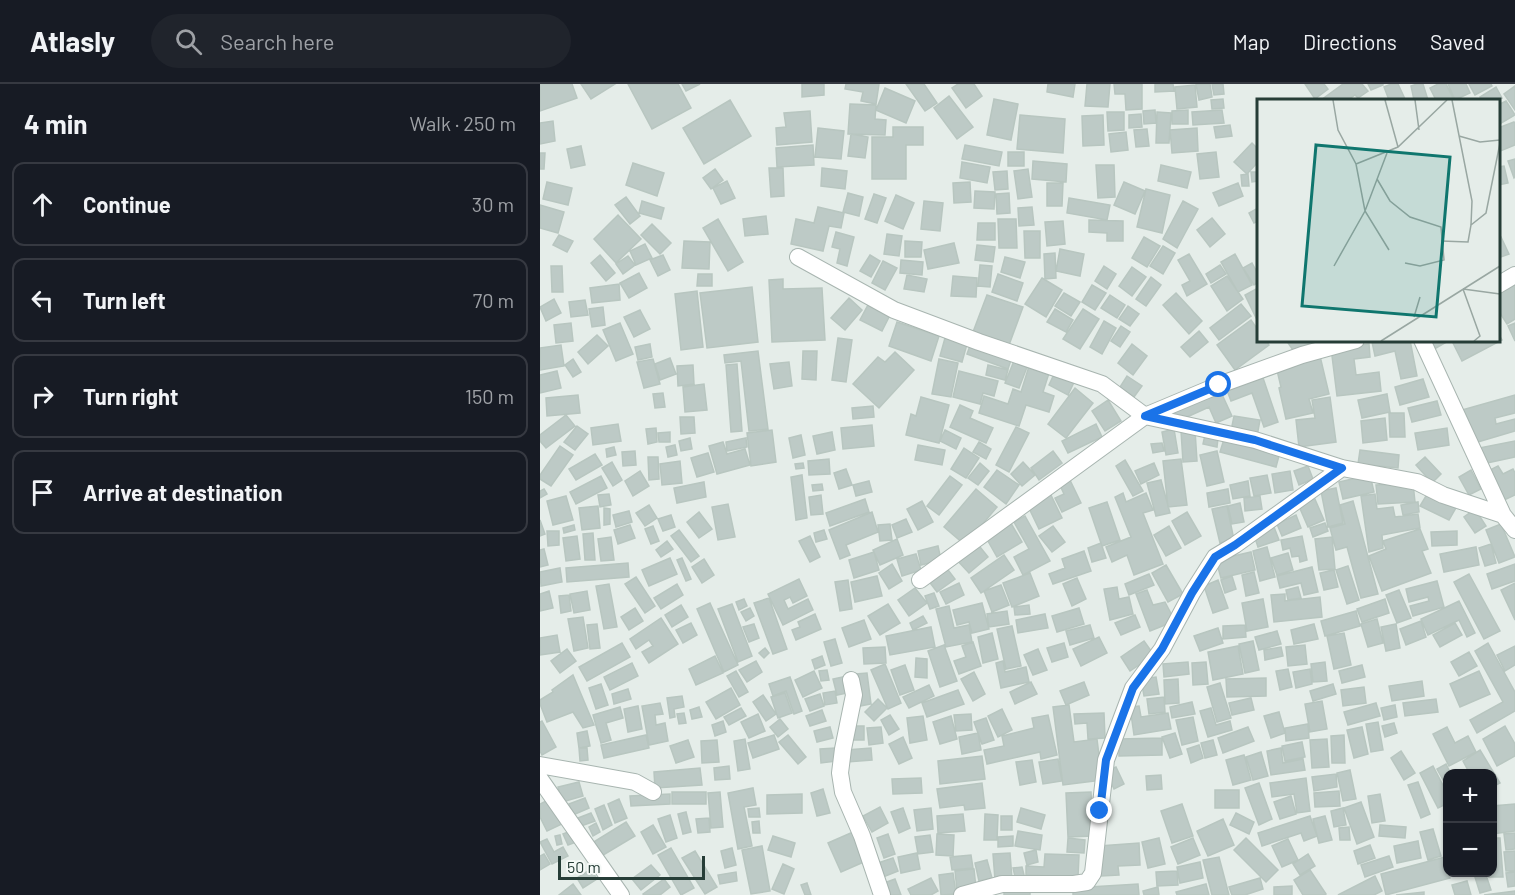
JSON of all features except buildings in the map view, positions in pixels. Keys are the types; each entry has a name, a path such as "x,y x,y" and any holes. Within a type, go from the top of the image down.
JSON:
{"street":[{"path":"798,257 894,310 1102,384 1145,416 1255,440 1342,468 1417,482 1443,495 1503,515"},
{"path":"1500,284 1515,275"},
{"path":"920,580 1145,416 1219,385 1302,355 1349,342"},
{"path":"1423,342 1503,515 1515,530"},
{"path":"962,895 1087,882 1093,873 1106,760 1133,688 1162,649 1192,593 1215,557 1342,468"},
{"path":"851,680 854,695 840,773 843,792 862,836 882,895"},
{"path":"540,765 635,782 653,792"},
{"path":"540,779 621,895"}],"route":[{"path":"1100,811 1106,760 1133,688 1162,649 1192,593 1215,557 1342,468 1255,440 1145,416 1219,385"}]}
